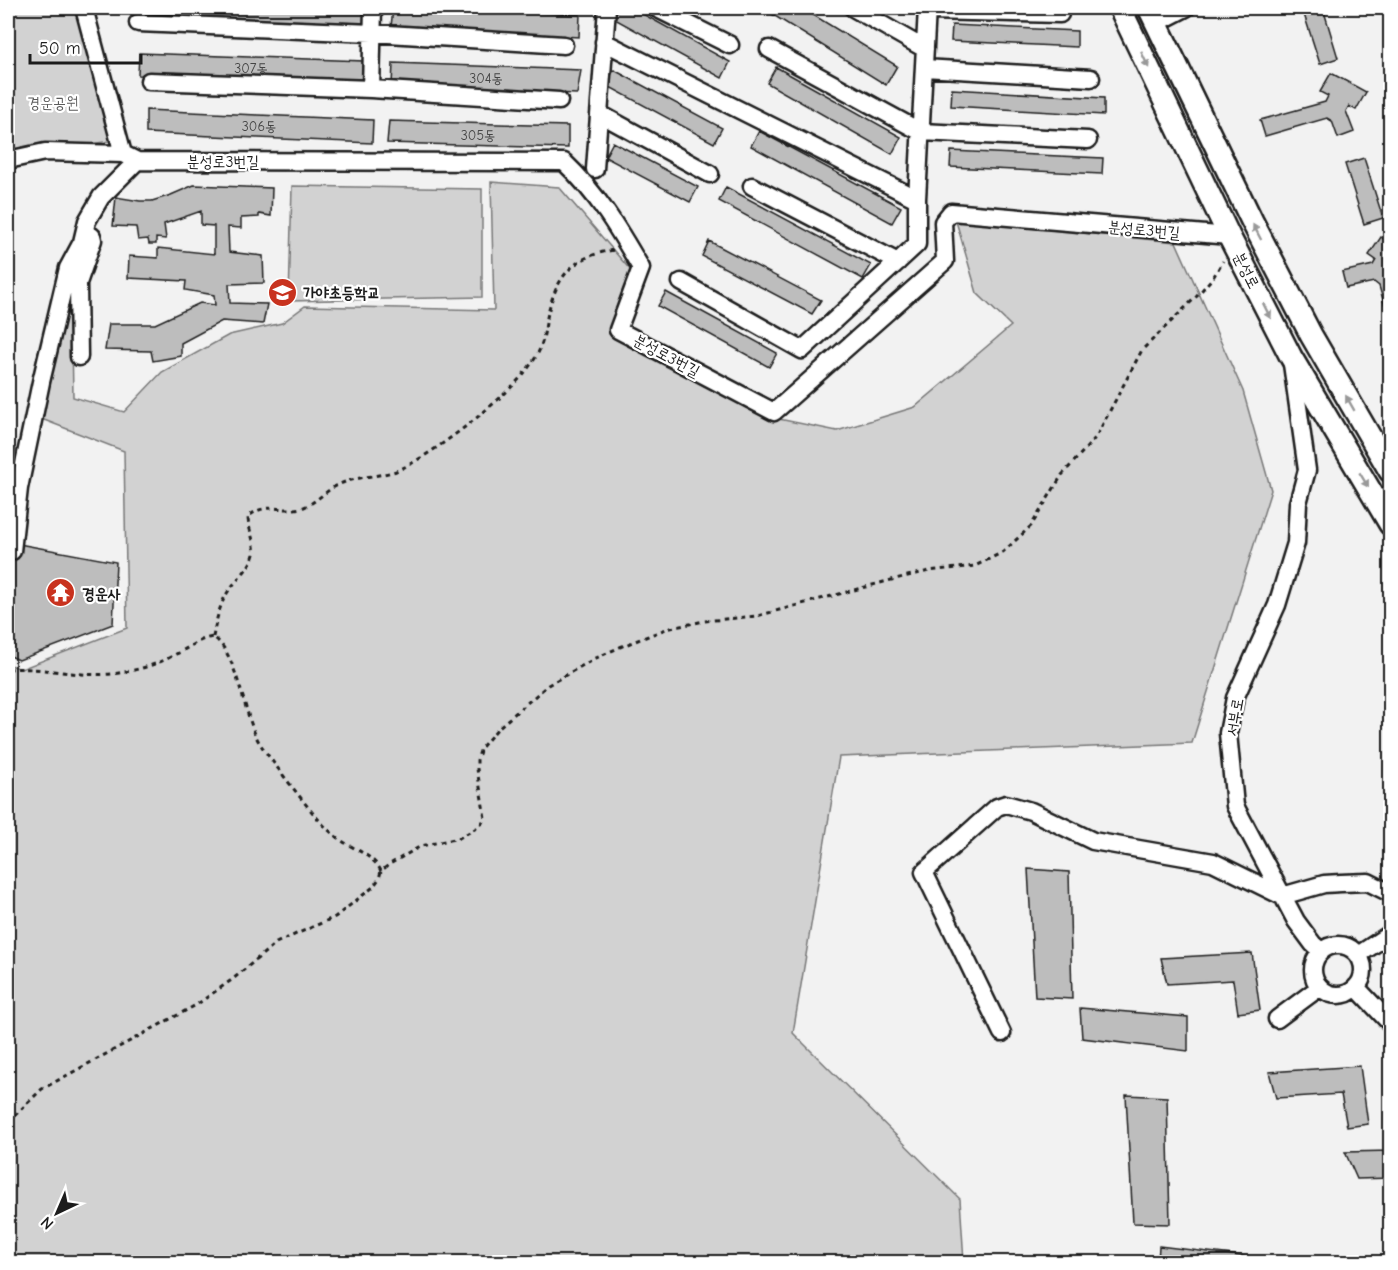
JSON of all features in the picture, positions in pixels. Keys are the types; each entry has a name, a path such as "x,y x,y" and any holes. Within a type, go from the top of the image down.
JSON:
{"main road":[{"name":"분성로","path":"1120,8 1231,240 1291,357 1390,524"},
{"name":"분성로","path":"1153,15 1251,221 1311,335 1390,471"}],"street":[{"path":"12,551 20,488 68,268 82,242 87,221 130,157 84,8"},
{"path":"371,89 373,8"},
{"path":"596,169 607,8"},
{"path":"657,8 730,45"},
{"path":"853,8 925,50"},
{"path":"1153,15 1186,8"},
{"path":"681,282 802,350 917,244 917,199 927,9 1060,14"},
{"path":"138,23 372,33 564,45"},
{"path":"604,42 917,199"},
{"path":"769,49 921,132 1088,140"},
{"path":"924,68 1091,78"},
{"path":"149,81 371,89 559,101"},
{"path":"600,114 710,174"},
{"name":"분성로3번길","path":"8,160 45,152 130,157 564,162 582,179 608,213 641,268 618,330 774,412 945,261 943,222 951,212 1231,240"},
{"path":"752,186 898,262"},
{"path":"79,357 78,283 93,240 87,221"},
{"name":"서부로","path":"1291,357 1307,470 1298,503 1296,543 1277,605 1235,698 1228,733 1235,806 1296,921 1321,951"},
{"path":"1002,1033 924,872 997,807 1005,804 1031,811 1093,841 1213,862 1282,896 1324,884 1368,882 1390,893"},
{"path":"1358,955 1390,934"},
{"path":"1344,946 1352,949 1358,955 1363,970 1362,978 1356,987 1344,994 1336,995 1320,987 1313,974 1313,966 1321,951 1328,947 1344,946"},
{"path":"1277,1019 1320,987"},
{"path":"1356,987 1390,1023"}],"path":[{"path":"8,1122 42,1089 196,1005 233,979 276,943 335,917 372,888 379,879 381,871 411,851 459,838 480,826 485,818 477,760 481,748 498,728 542,690 567,673 620,646 666,629 704,621 757,616 895,579 975,566 1003,552 1030,526 1062,476 1096,437 1142,350 1179,315 1214,276 1231,240"},
{"path":"213,637 223,603 254,554 248,517 255,511 271,507 301,508 336,486 399,470 459,430 493,404 531,364 540,347 553,296 570,267 583,258 599,253 631,250"},
{"path":"8,669 82,674 118,673 168,658 203,639 213,637 219,640 229,659 253,731 265,751 323,824 343,841 373,860 381,871"}],"green space":[{"name":"경운공원","path":"8,8 75,8 110,141 8,157"},
{"path":"491,182 559,187 632,272 609,334 779,419 837,431 915,407 1011,326 977,293 956,221 1176,242 1243,391 1271,490 1192,743 839,757 793,1033 960,1199 964,1262 8,1262 8,664 21,669 127,628 124,451 39,418 71,278 73,397 124,412 162,372 229,335 282,323 305,306 494,310"},
{"path":"292,186 482,189 482,297 289,301"}],"building":[{"path":"140,8 365,8 364,29 139,17"},
{"path":"393,8 457,8 580,15 579,37 391,27"},
{"path":"618,8 632,8 730,62 722,78 613,18"},
{"path":"773,8 802,8 897,66 886,85 770,13"},
{"path":"1302,8 1323,8 1338,58 1320,64"},
{"path":"952,25 1077,31 1077,47 951,41"},
{"path":"139,53 364,61 362,85 138,75"},
{"path":"393,63 581,70 577,94 392,86"},
{"path":"776,67 901,137 892,154 767,83"},
{"path":"614,70 722,128 714,143 606,85"},
{"path":"1331,73 1366,92 1356,110 1349,106 1346,111 1354,132 1338,138 1332,121 1327,118 1265,136 1260,120 1325,102 1328,96 1320,92"},
{"path":"952,89 1104,98 1104,115 951,106"},
{"path":"146,110 373,120 372,143 146,133"},
{"path":"389,121 568,126 568,148 387,143"},
{"path":"759,131 901,207 892,223 751,146"},
{"path":"613,142 698,187 690,202 605,157"},
{"path":"951,151 1103,158 1102,174 950,167"},
{"path":"1364,158 1383,218 1364,224 1345,164"},
{"path":"194,185 272,188 271,216 259,214 259,217 241,218 241,228 228,227 229,252 263,256 264,283 229,284 230,303 267,304 263,324 222,321 181,343 181,356 153,361 151,351 105,350 109,324 155,324 200,303 215,305 214,295 185,290 186,281 128,278 129,256 158,258 158,248 214,254 214,226 201,225 201,211 164,224 166,239 156,238 156,244 149,244 148,239 138,240 136,227 113,226 116,197 152,201"},
{"path":"726,187 871,265 863,279 719,201"},
{"path":"1381,237 1390,243 1390,312 1387,313 1379,286 1374,282 1346,288 1342,272 1373,265 1376,260 1369,255"},
{"path":"709,241 821,300 812,314 702,256"},
{"path":"666,292 777,353 769,367 658,306"},
{"name":"경운사","path":"8,542 116,562 113,624 19,660 8,655"},
{"path":"1028,869 1069,872 1072,999 1035,997"},
{"path":"1252,953 1260,1010 1238,1013 1233,980 1167,984 1161,958"},
{"path":"1080,1008 1188,1017 1188,1051 1082,1038"},
{"path":"1360,1066 1368,1124 1347,1127 1341,1094 1276,1098 1269,1072"},
{"path":"1126,1095 1167,1097 1170,1224 1133,1223"},
{"path":"1390,1151 1390,1178 1357,1179 1345,1152"},
{"path":"1159,1246 1258,1258 1256,1262 1158,1262"}],"place":[{"name":"가야초등학교","path":"282,292"},
{"name":"경운사","path":"61,593"}]}
